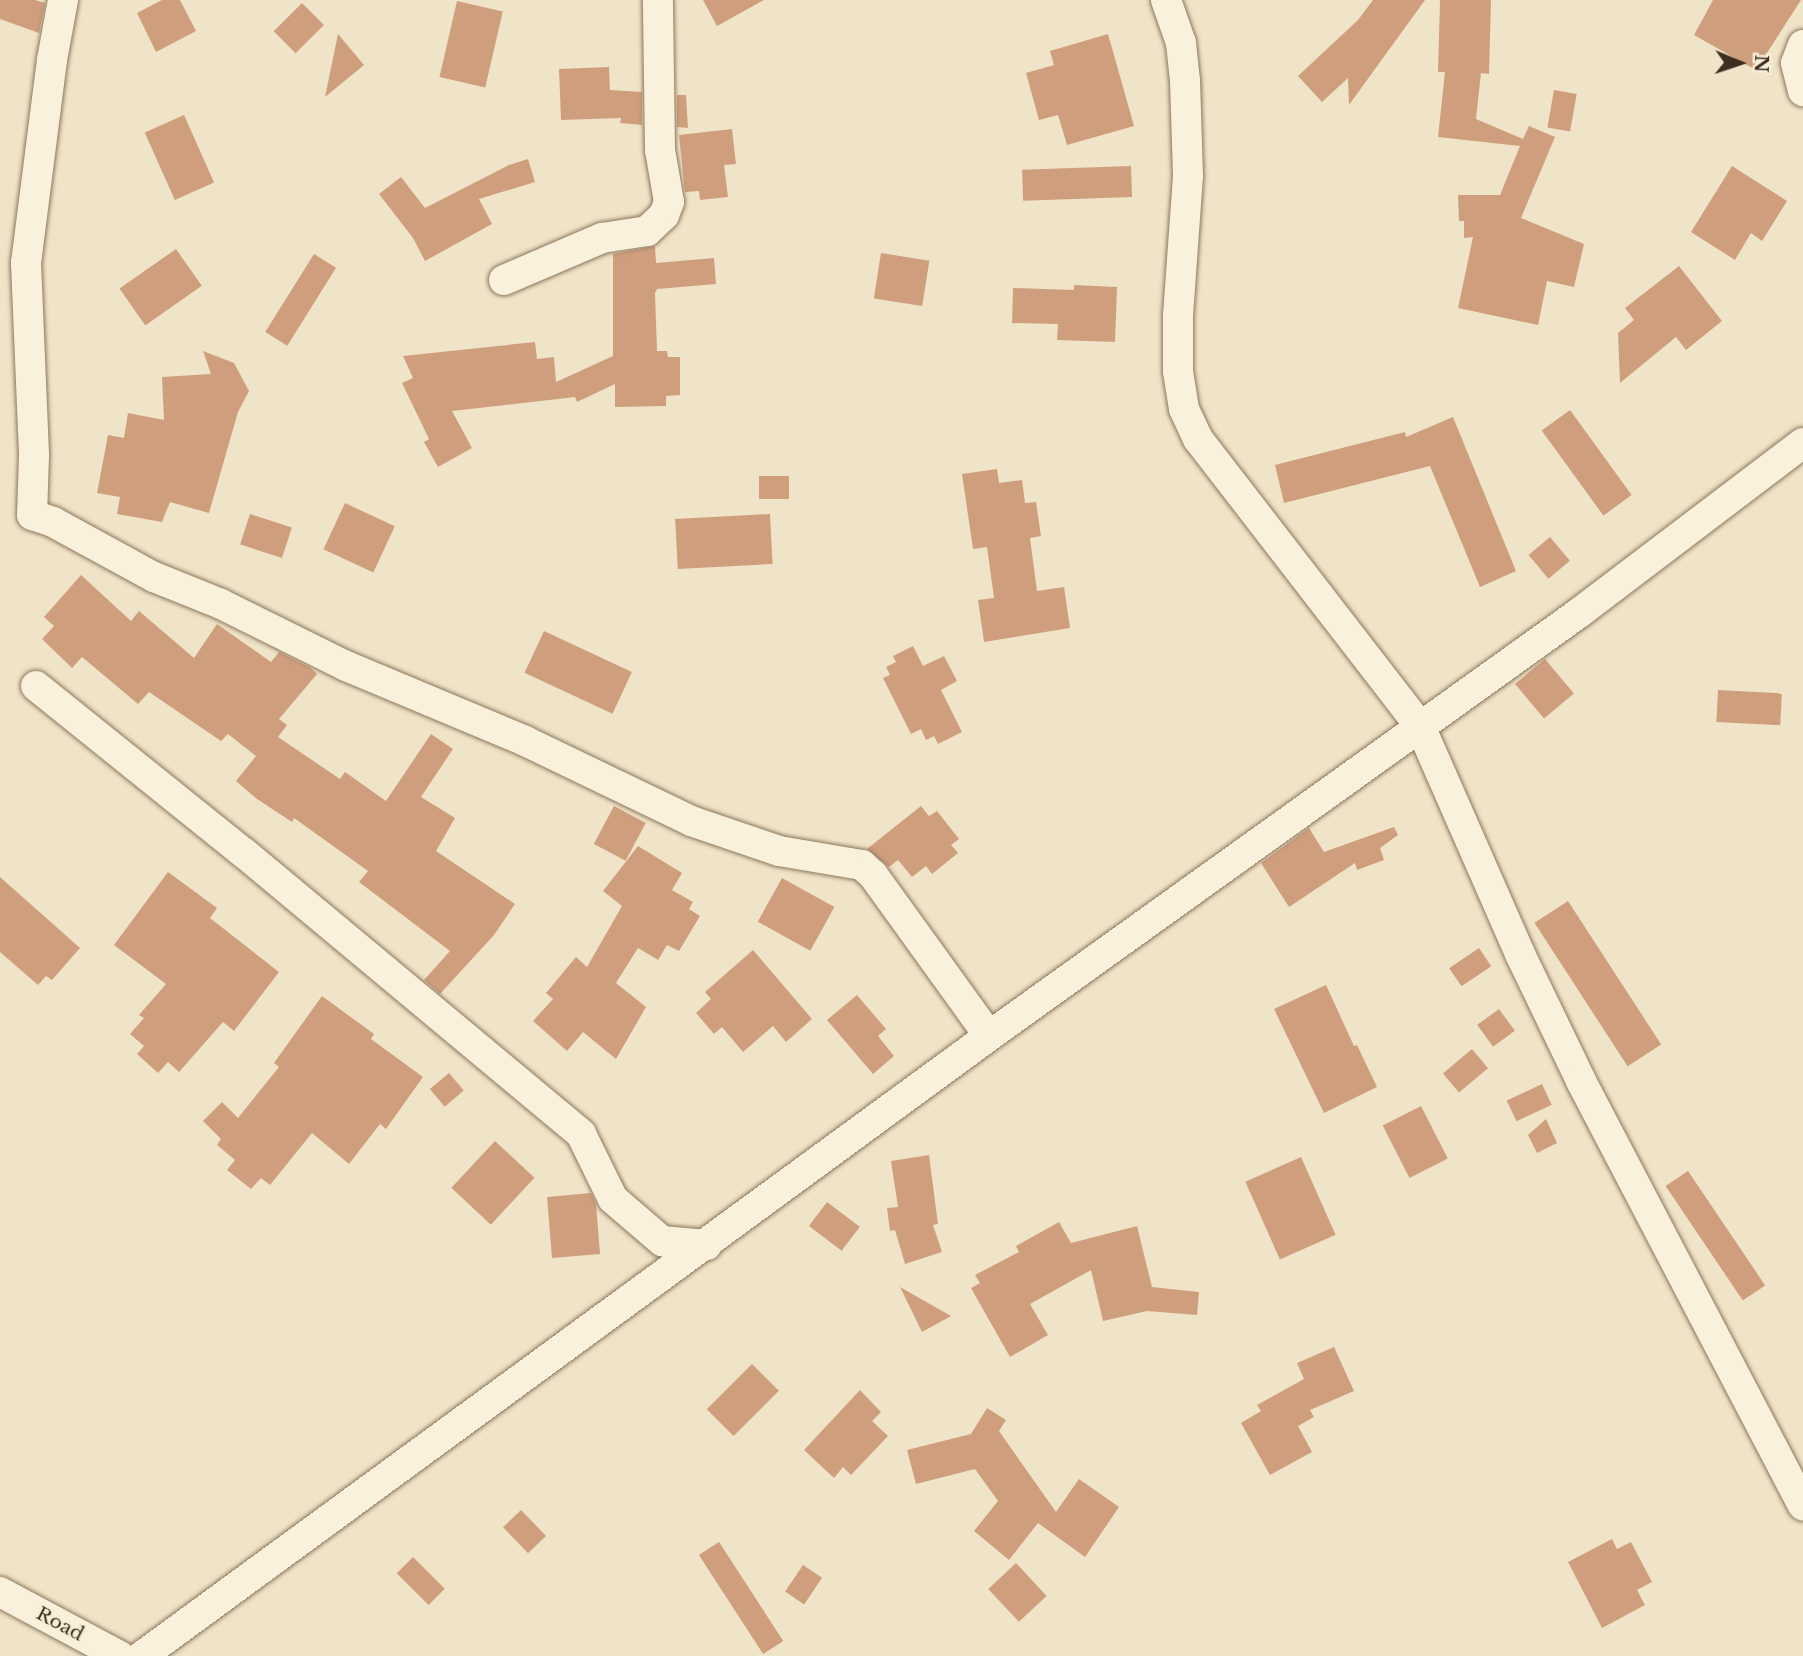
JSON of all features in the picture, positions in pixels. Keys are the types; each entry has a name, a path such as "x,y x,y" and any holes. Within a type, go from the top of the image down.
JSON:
{"street":[{"path":"63,0 52,60 26,263 34,456 32,516 53,522 154,577 221,604 346,666 525,741 691,821 779,850 862,865 873,875 989,1036"},
{"path":"504,280 602,238 647,231 664,215 669,201 660,150 658,0"},
{"path":"1166,0 1181,43 1185,80 1188,176 1178,315 1178,371 1184,409 1198,439 1420,726 1520,954 1581,1081 1803,1506"},
{"path":"1803,45 1796,63 1803,90"},
{"path":"142,1656 989,1036 1579,613 1803,443"},
{"path":"36,686 244,853 581,1134 612,1199 662,1241 707,1245"},
{"name":"Road","path":"0,1592 120,1656"}],"building":[{"path":"0,0 35,0 45,3 39,33 0,19"},
{"path":"162,0 180,0 196,31 156,52 137,13"},
{"path":"703,0 764,0 717,26"},
{"path":"1373,0 1425,0 1349,105 1348,78 1322,102 1298,76 1358,20"},
{"path":"1440,0 1491,0 1489,74 1481,73 1476,119 1523,139 1529,126 1555,137 1521,218 1584,244 1574,287 1547,281 1538,325 1458,308 1473,237 1464,238 1464,221 1459,221 1458,195 1500,195 1520,146 1438,137 1445,72 1438,72"},
{"path":"1713,0 1801,0 1756,70 1694,35"},
{"path":"457,1 503,12 485,88 439,77"},
{"path":"302,3 324,25 296,53 274,31"},
{"path":"338,34 364,65 325,97"},
{"path":"1108,34 1134,126 1067,145 1058,115 1039,120 1026,73 1054,65 1050,51"},
{"path":"609,67 610,90 642,92 642,125 620,123 621,118 561,120 559,69"},
{"path":"1554,90 1577,94 1570,131 1547,127"},
{"path":"677,95 686,95 688,128 677,127"},
{"path":"184,115 214,183 175,200 145,132"},
{"path":"732,129 736,164 724,165 728,197 700,200 699,191 685,192 679,135"},
{"path":"528,159 535,182 479,199 492,224 425,261 413,238 379,194 401,177 425,208 509,165"},
{"path":"1131,166 1132,197 1023,201 1022,170"},
{"path":"1732,166 1787,201 1762,241 1751,233 1735,260 1691,232"},
{"path":"655,246 656,263 714,258 716,284 657,289 655,293 657,351 667,351 668,357 680,357 680,395 666,396 666,406 615,407 615,384 577,402 575,397 452,411 472,448 438,467 424,442 429,439 402,383 413,378 403,356 535,342 537,359 554,357 556,382 613,356 613,254"},
{"path":"176,249 202,286 145,325 119,289"},
{"path":"881,253 929,261 922,306 874,298"},
{"path":"314,254 336,268 287,346 265,332"},
{"path":"1679,266 1722,321 1686,350 1676,337 1620,383 1618,333 1634,320 1625,308"},
{"path":"1074,285 1117,287 1115,342 1057,340 1058,324 1012,323 1013,288 1074,290"},
{"path":"203,351 234,363 249,391 238,412 209,513 170,502 162,522 117,514 120,497 97,493 108,435 124,438 128,413 164,420 162,377 211,374"},
{"path":"1570,410 1632,495 1603,516 1542,431"},
{"path":"1453,417 1516,571 1480,587 1430,466 1284,503 1275,465 1405,432 1406,437"},
{"path":"997,469 999,483 1022,480 1025,503 1036,502 1041,536 1030,538 1037,591 1064,587 1070,628 984,642 978,600 994,598 987,547 973,549 962,474"},
{"path":"759,476 789,476 789,499 759,499"},
{"path":"345,503 395,526 373,572 323,549"},
{"path":"250,514 292,528 282,558 240,544"},
{"path":"770,514 773,564 678,569 675,519"},
{"path":"1550,537 1570,561 1548,579 1529,555"},
{"path":"81,575 131,621 139,611 194,658 217,624 271,662 279,652 311,668 317,674 279,719 287,725 278,737 340,779 345,772 386,801 431,734 453,749 421,797 455,818 436,851 515,904 494,935 440,994 424,980 450,951 359,882 368,871 294,818 292,822 257,799 236,781 256,756 228,734 221,741 149,692 138,704 82,657 72,668 42,639 54,626 44,617"},
{"path":"544,631 632,672 612,714 525,673"},
{"path":"913,646 923,666 944,656 957,681 941,690 962,732 938,744 934,736 926,740 921,729 911,734 883,678 890,675 886,667 896,662 893,656"},
{"path":"1545,659 1574,693 1544,719 1515,684"},
{"path":"1718,690 1782,693 1780,725 1716,722"},
{"path":"614,806 646,823 626,861 594,844"},
{"path":"921,806 929,816 937,811 959,839 951,845 958,853 932,874 926,866 912,877 898,860 889,867 867,849"},
{"path":"1394,827 1398,835 1380,848 1384,860 1357,870 1355,863 1289,907 1261,863 1309,828 1324,852"},
{"path":"638,846 682,873 672,890 693,902 689,909 700,916 679,951 667,945 658,960 638,948 616,983 646,1007 616,1059 583,1032 567,1051 533,1021 553,999 546,993 576,957 587,967 622,906 603,891"},
{"path":"168,872 217,908 210,918 279,972 234,1031 223,1022 179,1072 168,1062 158,1073 137,1054 144,1046 130,1034 144,1018 139,1015 166,984 114,945"},
{"path":"0,877 80,948 52,980 46,976 38,985 0,952"},
{"path":"782,878 834,907 810,951 758,922"},
{"path":"1568,901 1661,1044 1628,1066 1534,923"},
{"path":"1479,948 1491,966 1461,986 1449,968"},
{"path":"753,950 812,1019 786,1042 773,1026 743,1052 722,1027 714,1034 696,1013 711,999 705,992"},
{"path":"1326,985 1354,1046 1357,1045 1377,1087 1324,1113 1274,1009"},
{"path":"857,995 886,1029 878,1036 894,1056 873,1074 827,1020"},
{"path":"322,996 374,1034 371,1039 423,1077 386,1129 380,1124 349,1164 312,1133 270,1185 261,1178 251,1189 227,1170 235,1160 217,1145 221,1139 203,1121 222,1102 238,1118 279,1067 274,1063"},
{"path":"1499,1009 1515,1031 1493,1047 1477,1025"},
{"path":"1472,1049 1488,1068 1459,1093 1443,1073"},
{"path":"449,1073 464,1091 445,1107 430,1089"},
{"path":"1542,1084 1552,1105 1516,1121 1507,1100"},
{"path":"1421,1106 1448,1159 1409,1178 1383,1126"},
{"path":"1546,1119 1557,1143 1537,1153 1528,1135"},
{"path":"495,1141 534,1178 491,1225 451,1188"},
{"path":"929,1155 938,1224 933,1225 942,1252 905,1264 895,1230 890,1231 887,1208 898,1207 891,1161"},
{"path":"1301,1157 1336,1235 1280,1259 1245,1182"},
{"path":"1688,1171 1765,1285 1743,1301 1666,1186"},
{"path":"591,1193 596,1204 600,1254 552,1258 547,1197"},
{"path":"827,1202 860,1227 842,1251 809,1226"},
{"path":"1059,1222 1071,1243 1137,1226 1152,1287 1199,1292 1197,1315 1147,1311 1103,1321 1091,1270 1030,1304 1048,1335 1010,1357 971,1288 980,1283 975,1275 1019,1252 1016,1246"},
{"path":"900,1287 951,1316 922,1332"},
{"path":"1334,1347 1354,1391 1310,1410 1314,1417 1298,1426 1312,1452 1270,1475 1241,1423 1261,1411 1257,1405 1304,1379 1297,1363"},
{"path":"752,1364 779,1391 734,1436 707,1409"},
{"path":"860,1390 881,1412 872,1421 888,1436 851,1475 843,1467 834,1478 804,1450"},
{"path":"987,1408 1006,1420 999,1431 1056,1512 1079,1479 1119,1507 1085,1557 1038,1523 1009,1560 974,1531 998,1501 975,1469 916,1484 907,1450 971,1434"},
{"path":"521,1510 546,1536 528,1553 503,1527"},
{"path":"1612,1539 1617,1549 1631,1542 1652,1582 1637,1590 1645,1605 1602,1628 1568,1562"},
{"path":"719,1542 783,1641 763,1654 699,1555"},
{"path":"413,1557 445,1589 429,1605 397,1573"},
{"path":"1016,1563 1047,1596 1019,1622 988,1589"},
{"path":"803,1565 822,1578 804,1604 785,1592"}]}
